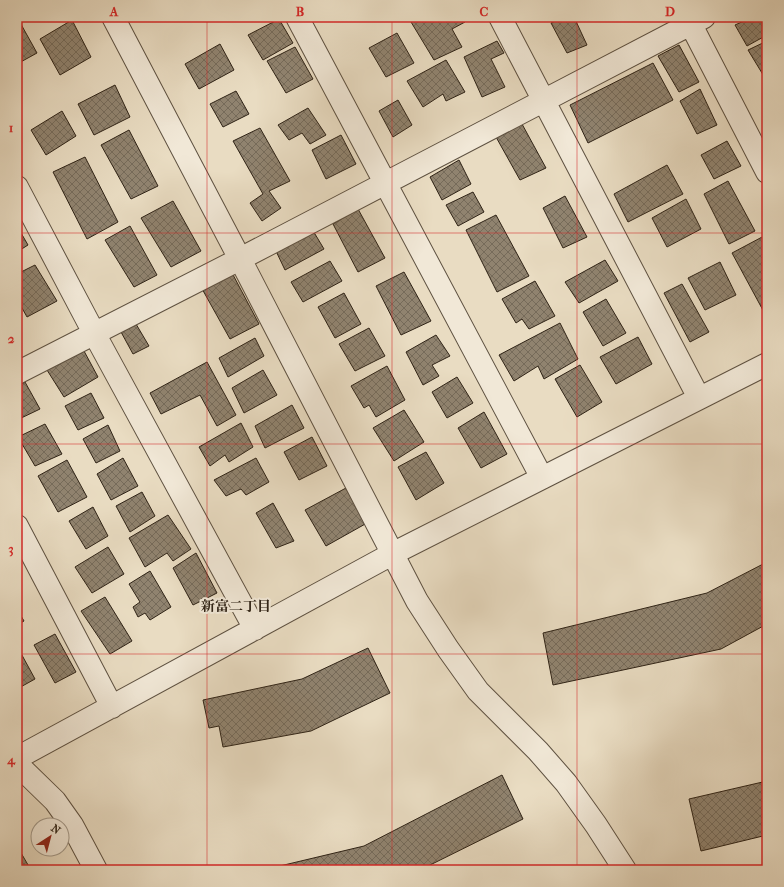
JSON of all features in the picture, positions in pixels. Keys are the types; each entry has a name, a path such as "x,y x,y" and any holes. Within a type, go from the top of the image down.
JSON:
{"street":[{"path":"112,17 240,259 417,601 448,650 478,691 533,746 566,783 596,825 625,870"},
{"path":"297,17 542,478"},
{"path":"500,17 699,398"},
{"path":"17,373 386,183 694,19 767,172"},
{"path":"17,187 94,333 255,629"},
{"path":"17,758 392,554 767,364"},
{"path":"17,526 112,707"},
{"path":"17,764 56,801 72,825 96,870"}],"building":[{"path":"17,17 37,53 17,64"},
{"path":"408,17 462,17 465,22 452,29 462,47 434,60"},
{"path":"563,17 574,17 587,45 567,53 551,23"},
{"path":"742,17 767,17 767,35 747,46 735,25 744,21"},
{"path":"279,19 293,43 263,60 248,35"},
{"path":"72,20 91,57 60,75 40,39"},
{"path":"397,33 414,63 386,77 369,48"},
{"path":"497,41 504,53 491,59 505,87 482,97 464,57"},
{"path":"767,41 767,77 765,78 748,50"},
{"path":"220,44 234,70 199,89 185,64"},
{"path":"679,45 699,82 679,92 658,56"},
{"path":"295,47 313,79 286,93 267,61"},
{"path":"446,60 465,92 446,101 443,94 423,107 407,81"},
{"path":"653,63 673,100 588,143 570,105"},
{"path":"115,85 130,117 94,135 78,104"},
{"path":"700,89 717,125 697,134 680,101"},
{"path":"236,91 249,114 223,127 210,104"},
{"path":"398,100 412,125 393,137 379,111"},
{"path":"308,108 326,135 310,144 302,133 289,140 278,125"},
{"path":"62,111 76,136 46,155 31,130"},
{"path":"522,124 546,168 520,180 496,137"},
{"path":"260,128 290,181 269,191 281,208 262,221 250,203 263,194 233,141"},
{"path":"129,130 158,186 131,199 101,145"},
{"path":"341,135 356,164 326,179 312,150"},
{"path":"727,141 741,166 714,179 701,155"},
{"path":"85,157 118,222 87,239 53,172"},
{"path":"459,160 471,184 442,200 430,177"},
{"path":"667,165 683,194 628,222 614,194"},
{"path":"728,181 755,231 729,244 704,194"},
{"path":"473,192 484,212 458,226 446,205"},
{"path":"565,196 587,237 563,248 543,208"},
{"path":"686,199 701,229 667,247 652,218"},
{"path":"173,201 201,251 171,267 141,218"},
{"path":"358,209 385,258 358,272 333,224"},
{"path":"496,215 529,276 497,292 466,230"},
{"path":"17,226 28,245 17,252"},
{"path":"130,226 157,275 134,287 105,240"},
{"path":"312,229 324,249 285,270 275,249"},
{"path":"764,236 767,242 767,313 765,314 732,253"},
{"path":"605,260 618,281 579,303 565,282"},
{"path":"330,261 342,281 303,302 291,282"},
{"path":"720,262 736,295 705,310 688,278"},
{"path":"35,265 57,301 27,317 17,299 17,274"},
{"path":"231,271 259,324 230,339 201,287"},
{"path":"404,272 431,321 401,335 376,286"},
{"path":"535,281 555,316 529,329 522,319 516,323 502,299"},
{"path":"682,284 709,332 690,342 664,293"},
{"path":"344,293 361,324 335,338 318,307"},
{"path":"606,299 626,333 603,346 583,312"},
{"path":"560,323 578,359 544,379 538,366 514,381 499,355"},
{"path":"136,324 149,346 133,354 121,332"},
{"path":"369,328 385,356 355,371 339,344"},
{"path":"436,335 450,356 432,365 439,376 423,385 406,352"},
{"path":"638,337 652,364 616,384 600,357"},
{"path":"255,338 264,356 228,377 219,358"},
{"path":"84,351 98,377 64,397 47,370"},
{"path":"207,362 236,415 217,426 200,395 161,414 150,393"},
{"path":"580,365 602,402 577,417 555,379"},
{"path":"387,366 405,400 376,417 369,405 364,408 351,386"},
{"path":"263,370 277,395 244,413 232,388"},
{"path":"457,377 473,403 447,418 432,392"},
{"path":"25,382 40,409 17,420 17,386"},
{"path":"91,393 104,418 78,430 65,406"},
{"path":"292,405 304,428 265,448 255,426"},
{"path":"404,410 424,442 394,461 373,428"},
{"path":"484,412 507,454 481,468 458,428"},
{"path":"241,423 253,447 229,462 225,455 210,466 199,447"},
{"path":"45,424 62,454 35,466 18,437"},
{"path":"108,425 120,451 96,463 83,439"},
{"path":"312,437 327,466 299,480 284,452"},
{"path":"426,452 444,483 416,500 398,467"},
{"path":"123,458 138,486 111,500 97,474"},
{"path":"256,458 269,482 246,495 241,489 226,496 214,480"},
{"path":"67,460 87,497 58,512 38,476"},
{"path":"346,488 367,523 326,546 305,510"},
{"path":"142,492 155,516 130,532 116,506"},
{"path":"273,503 294,541 276,548 256,513"},
{"path":"93,507 108,536 86,549 69,521"},
{"path":"168,515 191,549 173,561 167,553 145,567 129,538"},
{"path":"108,547 124,574 92,593 75,567"},
{"path":"196,553 217,593 193,605 173,568"},
{"path":"767,562 767,624 721,649 553,685 543,633 707,593"},
{"path":"150,571 171,607 150,620 145,613 138,617 133,607 140,602 129,584"},
{"path":"105,597 132,641 110,654 81,611"},
{"path":"17,609 24,621 17,625"},
{"path":"55,634 76,672 55,683 34,645"},
{"path":"17,646 35,679 17,689"},
{"path":"368,648 390,693 311,731 223,747 219,726 209,728 203,700 302,679"},
{"path":"502,775 523,819 420,870 263,870 364,846"},
{"path":"767,781 767,835 701,851 689,799"},
{"path":"17,846 31,870 17,870"}],"district":[{"name":"新富二丁目","path":"236,606"}]}
